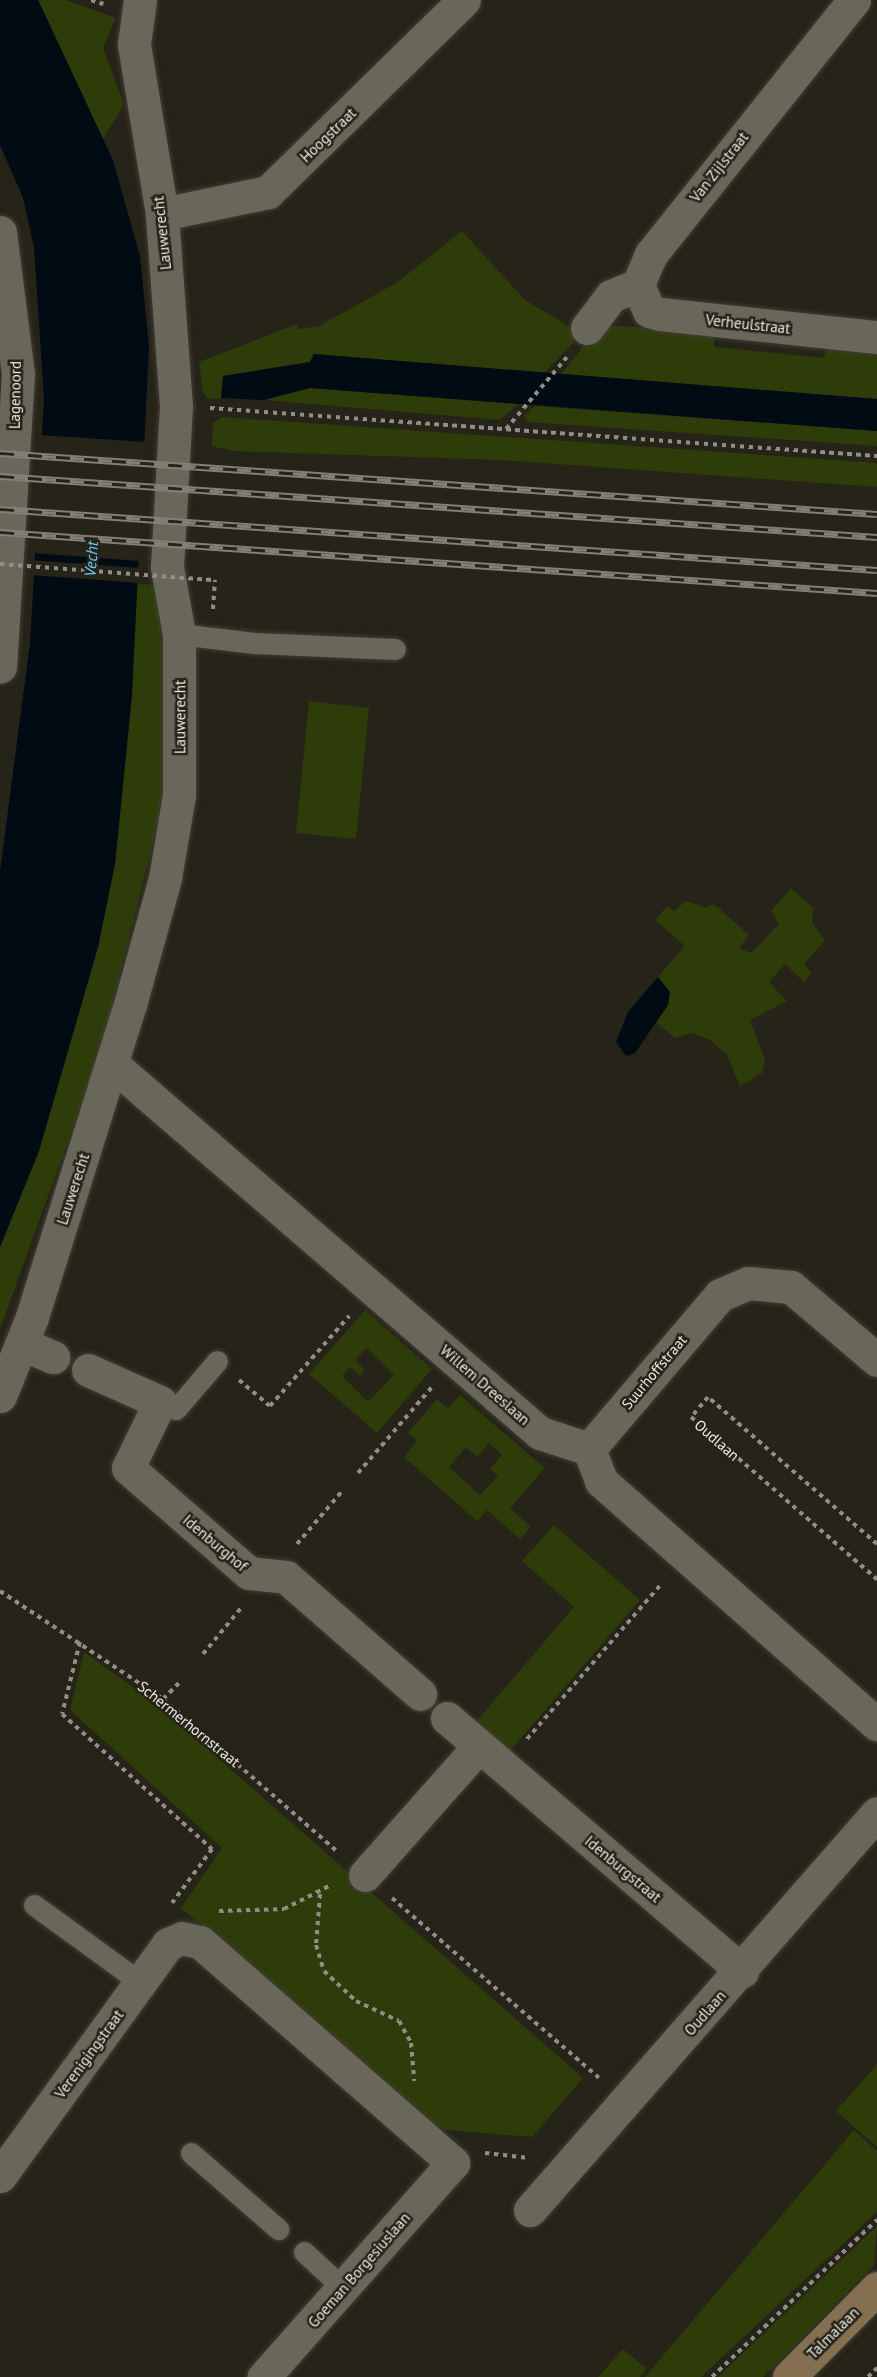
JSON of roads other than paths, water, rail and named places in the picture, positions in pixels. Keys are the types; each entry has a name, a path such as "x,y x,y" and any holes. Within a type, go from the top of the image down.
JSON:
{"main road":[{"name":"Talmalaan","path":"789,2377 877,2288"}],"street":[{"name":"Hoogstraat","path":"162,214 268,192 464,0"},
{"name":"Van Zijlstraat","path":"638,285 651,254 854,0"},
{"name":"Lauwerecht","path":"0,1396 22,1344 112,1064 165,878 179,795 179,634 166,567 176,406 162,214 137,8"},
{"name":"Lagenoord","path":"0,232 9,373 0,666"},
{"path":"586,328 611,296 638,285"},
{"name":"Verheulstraat","path":"638,285 649,311 660,314 877,337"},
{"name":"Willem Dreeslaan","path":"112,1064 540,1433 588,1449"},
{"name":"Suurhoffstraat","path":"588,1449 720,1295 748,1284 791,1287 877,1360"},
{"path":"22,1344 54,1357"},
{"path":"87,1370 160,1402"},
{"name":"Idenburghof","path":"160,1402 128,1468 249,1573 286,1577 420,1694"},
{"path":"588,1449 601,1481 687,1554 877,1724"},
{"path":"358,1869 479,1746 447,1719"},
{"name":"Idenburgstraat","path":"479,1746 742,1971"},
{"name":"Oudlaan","path":"531,2210 742,1971 877,1813"},
{"name":"Verenigingstraat","path":"0,2176 168,1944 182,1938 200,1942 453,2163"},
{"name":"Goeman Borgesiuslaan","path":"264,2377 453,2163"}],"lane":[{"path":"179,634 254,643 395,649"},
{"path":"160,1402 176,1409 217,1361"},
{"path":"34,1905 140,1982"},
{"path":"191,2153 278,2229"},
{"path":"304,2252 343,2288"}],"water":[{"name":"Vecht","path":"0,0 38,0 113,160 140,256 149,347 132,695 115,864 98,947 39,1151 0,1247 0,871 30,643 44,399 34,247 23,198 0,145"},
{"path":"314,354 877,399 877,431 310,388 264,400 221,398 223,376 310,362"},
{"path":"658,977 670,992 668,1005 635,1053 626,1056 616,1042 628,1012"}],"railway":[{"path":"0,453 877,514"},
{"path":"0,476 877,537"},
{"path":"0,509 877,570"},
{"path":"0,532 877,593"}]}
